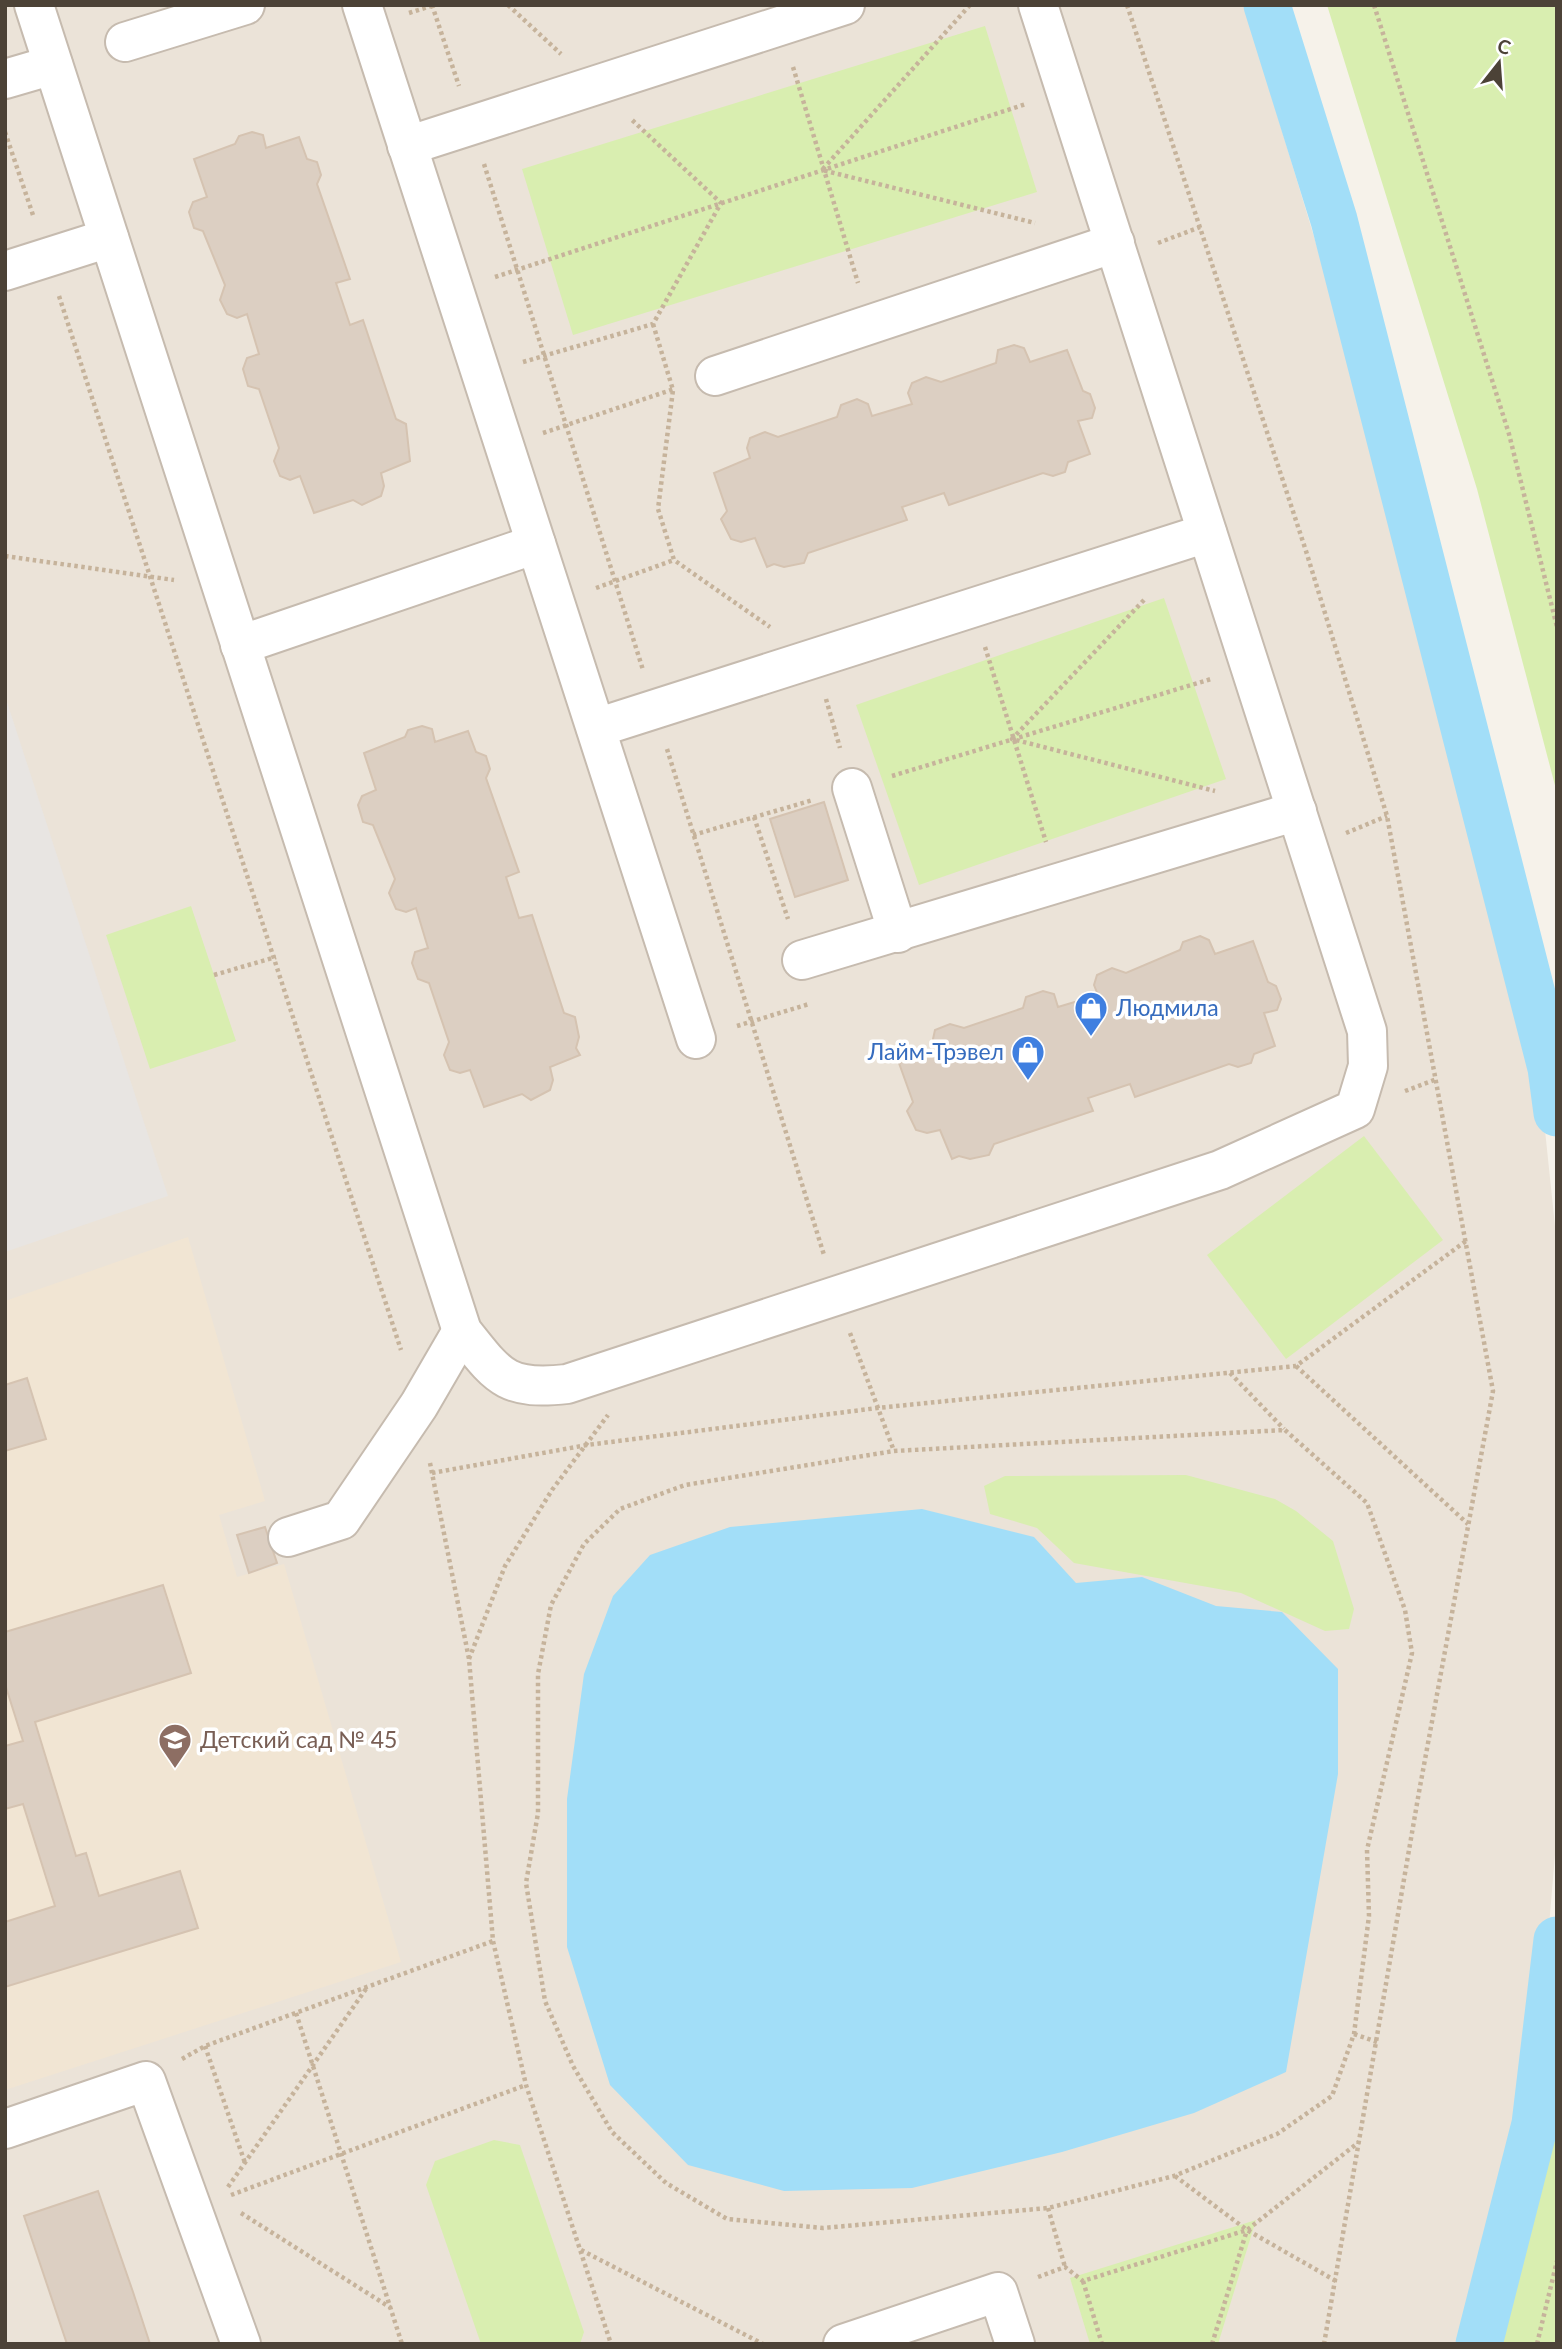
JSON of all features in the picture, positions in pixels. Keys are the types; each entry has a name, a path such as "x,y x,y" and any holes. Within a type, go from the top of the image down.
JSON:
{"lane":[{"path":"34,5 461,1331 495,1372 531,1388 567,1384 1220,1170 1354,1109 1368,1066 1367,1031 1038,5"},
{"path":"125,42 245,5"},
{"path":"362,5 696,1039"},
{"path":"407,146 845,5"},
{"path":"5,79 53,65"},
{"path":"5,271 109,238"},
{"path":"715,376 1115,243"},
{"path":"596,728 1207,533"},
{"path":"240,645 536,544"},
{"path":"852,788 898,933"},
{"path":"802,960 1297,811"},
{"path":"288,1537 341,1520 419,1405 461,1331"},
{"path":"5,2129 146,2081 206,2204 241,2344"},
{"path":"843,2344 998,2292 1015,2344"}],"path":[{"path":"822,170 970,5"},
{"path":"1127,5 1306,551 1387,816 1493,1391 1324,2344"},
{"path":"1374,5 1509,434 1557,627"},
{"path":"781,26 822,170 871,324"},
{"path":"454,290 1066,91"},
{"path":"5,132 276,957 419,1405 469,1659 493,1941 526,2085 611,2344"},
{"path":"822,170 1048,227"},
{"path":"482,375 653,324 721,203"},
{"path":"653,324 673,390 659,509 674,560 814,658 852,788"},
{"path":"505,446 715,376"},
{"path":"5,556 222,586"},
{"path":"555,602 674,560"},
{"path":"1013,739 1152,592"},
{"path":"973,608 1060,883"},
{"path":"693,835 1250,667"},
{"path":"1013,739 1229,794"},
{"path":"214,975 276,957"},
{"path":"432,1473 587,1445 877,1408 1297,1366 1466,1241"},
{"path":"1297,1366 1469,1524"},
{"path":"1229,1372 1285,1430 1367,1503 1405,1609 1412,1653 1367,1850 1369,1916 1353,2034 1332,2096 1277,2134 1174,2176 1048,2208 823,2228 727,2219 666,2183 612,2132 573,2066 545,2001 526,1883 538,1813 538,1674 551,1605 584,1544 620,1509 685,1485 894,1451 1285,1430"},
{"path":"877,1408 894,1451"},
{"path":"469,1659 505,1566 552,1490 610,1412"},
{"path":"146,2081 205,2046 493,1941"},
{"path":"206,2204 245,2163 368,1986"},
{"path":"296,2013 402,2344"},
{"path":"1353,2034 1377,2042"},
{"path":"205,2046 245,2163"},
{"path":"206,2204 526,2085"},
{"path":"1083,2281 1247,2230 1360,2142"},
{"path":"1174,2176 1247,2230 1336,2281"},
{"path":"206,2204 391,2308"},
{"path":"1048,2208 1065,2267 1083,2281 1102,2344"},
{"path":"1212,2344 1247,2230"},
{"path":"580,2249 763,2344"},
{"path":"1537,2344 1557,2261"},
{"path":"998,2292 1065,2267"}],"shaded area":[{"path":"5,5 1244,5 1318,250 1452,733 1539,1073 1557,1245 1557,1831 1534,2104 1470,2344 5,2344"},
{"path":"5,696 168,1196 5,1252"},
{"name":"Детский сад № 45","path":"188,1237 265,1501 219,1515 237,1577 284,1564 401,1962 5,2090 5,1301"}],"green space":[{"path":"1327,5 1557,5 1557,793 1477,489"},
{"path":"985,26 1037,192 573,335 522,169"},
{"path":"1164,598 1226,779 919,885 856,705"},
{"path":"191,906 236,1041 150,1069 106,935"},
{"path":"1364,1136 1443,1240 1286,1359 1207,1255"},
{"path":"1186,1475 1275,1499 1296,1511 1333,1541 1354,1609 1349,1629 1325,1631 1241,1593 1074,1563 1037,1528 990,1514 984,1486 1005,1476"},
{"path":"1557,2126 1557,2344 1502,2344"},
{"path":"494,2140 520,2145 584,2332 580,2344 481,2344 426,2185 435,2161"},
{"path":"1256,2220 1218,2344 1090,2344 1070,2278"}],"water":[{"path":"922,1509 1034,1537 1076,1583 1142,1577 1216,1606 1282,1612 1338,1669 1338,1774 1286,2072 1194,2113 1062,2152 912,2188 784,2191 688,2165 610,2085 567,1947 567,1799 584,1674 613,1596 650,1555 730,1527"}],"building":[{"path":"252,132 263,135 266,148 299,137 307,159 317,162 321,175 317,184 350,279 336,283 350,325 363,320 396,419 406,424 410,461 381,473 384,486 381,496 362,505 353,500 314,513 300,476 290,480 280,476 274,461 279,448 259,389 248,386 243,369 247,358 259,354 247,314 237,318 227,314 220,300 225,285 203,231 194,228 189,212 193,202 207,197 194,159 235,144 239,136"},
{"path":"1014,345 1024,348 1030,362 1067,350 1083,391 1090,394 1095,408 1092,418 1078,421 1090,454 1068,462 1065,472 1053,476 1043,473 949,505 944,493 902,507 907,520 808,553 804,563 784,567 774,564 767,567 755,538 741,542 731,539 721,519 727,511 714,473 750,458 747,448 750,438 765,432 778,437 837,417 841,405 857,399 868,404 872,416 912,404 908,393 912,383 926,377 941,382 996,363 998,350"},
{"path":"422,726 432,729 435,742 468,731 476,752 486,756 490,769 486,778 519,872 506,877 519,918 532,915 564,1013 575,1017 579,1037 576,1048 580,1055 550,1067 553,1080 550,1090 531,1100 522,1094 484,1107 470,1070 460,1073 450,1070 444,1055 449,1042 429,983 418,979 412,963 415,952 428,948 416,908 406,912 396,909 389,893 395,879 373,825 363,822 358,805 362,796 376,790 364,753 405,737 408,730"},
{"path":"824,802 848,880 795,897 770,819"},
{"path":"1200,936 1209,940 1215,954 1253,941 1268,982 1276,986 1281,999 1277,1010 1264,1013 1275,1046 1254,1054 1251,1063 1238,1067 1229,1064 1135,1097 1130,1084 1088,1098 1093,1111 994,1144 989,1155 970,1159 959,1156 952,1159 940,1130 927,1133 916,1130 907,1111 913,1102 899,1063 935,1050 935,1030 950,1024 964,1028 1023,1008 1026,997 1043,991 1054,994 1058,1007 1098,995 1094,985 1097,975 1112,968 1126,973 1180,950 1183,942"},
{"path":"27,1378 46,1439 5,1451 5,1385"},
{"path":"265,1527 277,1563 249,1573 237,1535"},
{"path":"163,1585 191,1673 35,1722 76,1856 86,1853 99,1896 180,1871 198,1928 5,1987 5,1922 55,1906 23,1804 5,1809 5,1746 23,1741 5,1684 5,1632"},
{"path":"98,2191 150,2344 67,2344 24,2216"}],"waterway":[{"path":"1267,5 1334,220 1551,1068 1557,1113"},
{"path":"1479,2344 1535,2124 1557,1940"}],"place":[{"name":"Людмила","path":"1091,1038"},
{"name":"Лайм-Трэвел","path":"1028,1082"},
{"name":"Детский сад № 45","path":"175,1770"}]}
